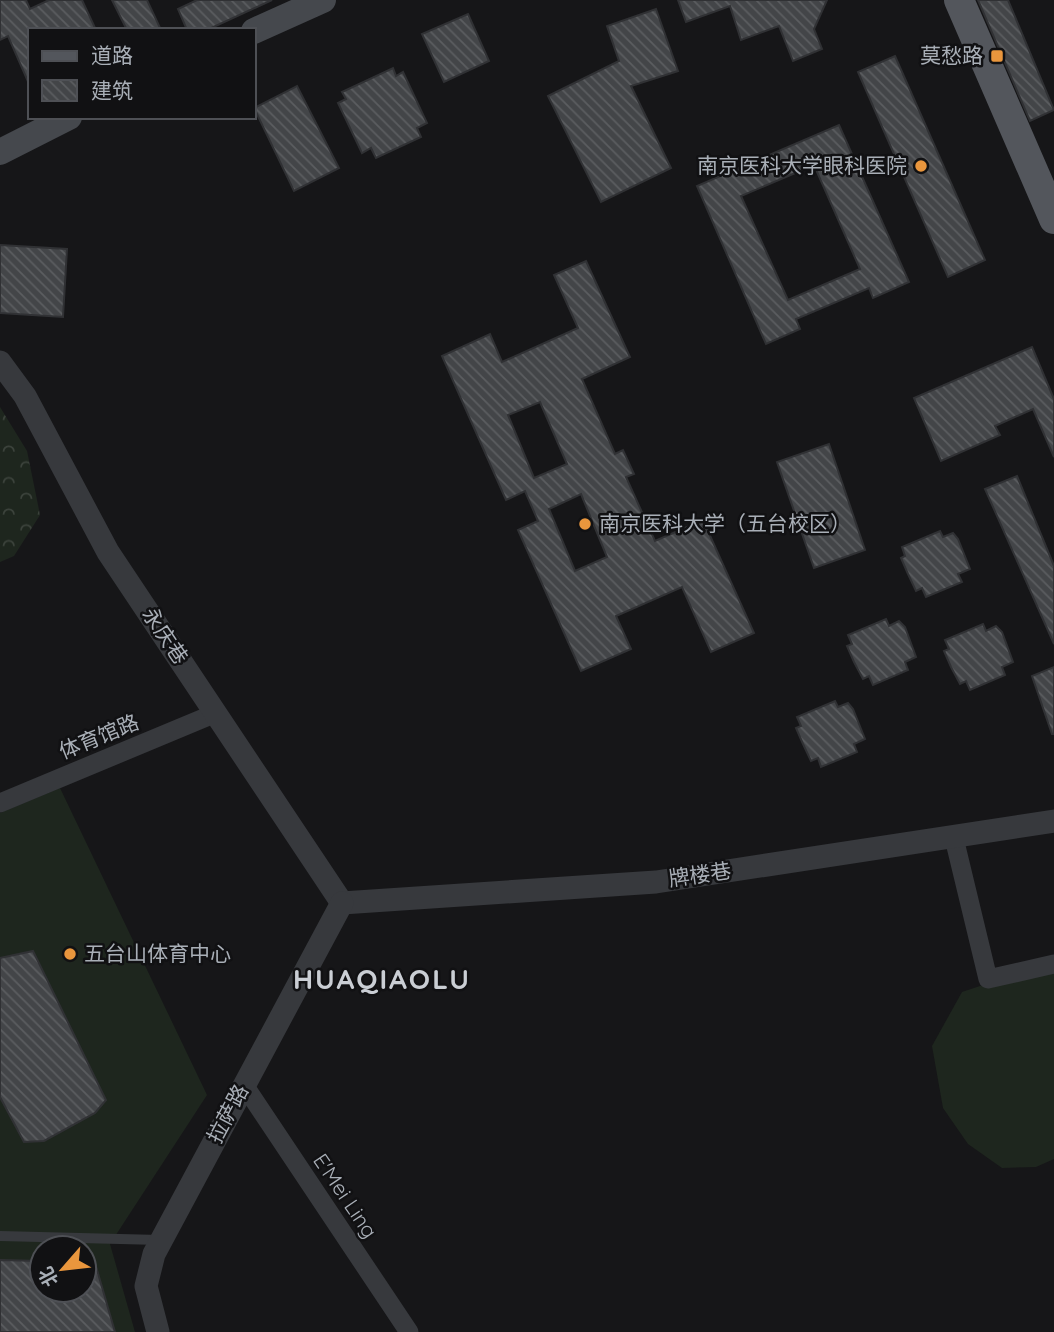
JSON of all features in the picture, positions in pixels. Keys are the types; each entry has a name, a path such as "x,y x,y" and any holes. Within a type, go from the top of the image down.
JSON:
{"main road":[{"path":"256,30 323,0"},
{"path":"959,0 1054,219"},
{"path":"0,152 65,119"}],"street":[{"name":"永庆巷","path":"0,362 25,396 108,552 342,903"},
{"name":"体育馆路","path":"0,803 216,713"},
{"name":"牌楼巷","path":"342,903 656,882 1054,821"},
{"path":"954,838 988,979 1054,964"},
{"name":"拉萨路","path":"158,1332 146,1286 147,1273 160,1240 342,903"},
{"name":"E'Mei Ling","path":"244,1086 409,1332"}],"lane":[{"path":"0,1236 160,1240"}],"green space":[{"path":"0,407 27,451 40,515 14,556 0,562"},
{"name":"五台山体育中心","path":"60,788 207,1095 110,1244 135,1332 0,1332 0,813"},
{"path":"1054,961 1054,1159 1036,1167 1002,1168 968,1144 943,1108 932,1046 962,992"}],"building":[{"path":"0,0 26,0 30,9 49,0 82,0 95,28 28,28 28,81 8,36 0,40"},
{"path":"112,0 147,0 160,28 126,28"},
{"path":"197,0 272,0 211,28 186,28 178,9"},
{"path":"678,0 827,0 814,29 822,49 793,61 779,26 741,40 730,6 686,22"},
{"path":"978,0 1008,0 1054,110 1030,121"},
{"path":"656,9 678,71 631,86 671,168 601,202 548,96 619,61 607,26"},
{"path":"468,14 489,61 444,82 422,34"},
{"name":"南京医科大学眼科医院","path":"895,56 985,260 948,277 858,72"},
{"path":"393,68 396,76 403,72 427,123 417,128 421,137 376,158 371,148 362,153 338,103 346,99 342,92"},
{"path":"297,86 339,168 294,191 256,112 256,107"},
{"path":"839,125 909,282 873,298 869,288 796,319 800,329 766,344 697,186","holes":["814,165 860,269 788,300 741,196"]},
{"path":"0,245 67,249 63,317 0,313"},
{"path":"586,261 630,357 582,379 615,454 623,450 634,474 626,477 655,541 703,520 754,633 711,652 682,587 616,616 631,649 581,671 518,530 538,521 525,491 506,500 442,356 490,334 502,362 578,328 554,275","holes":["540,402 567,464 534,478 508,415","581,494 607,557 575,571 549,509"]},
{"path":"1032,347 1054,399 1054,457 1033,409 995,426 1000,435 941,461 914,398"},
{"path":"829,444 865,550 814,568 777,462"},
{"path":"1017,476 1054,566 1054,644 985,489"},
{"path":"940,531 943,537 953,533 958,539 970,569 958,574 962,582 926,597 922,588 916,591 901,558 905,556 902,547"},
{"path":"886,619 889,626 899,621 905,627 916,657 905,662 908,670 873,685 869,676 863,679 854,662 847,646 852,644 848,635"},
{"path":"983,624 986,631 996,626 1002,632 1013,662 1002,667 1005,675 970,690 966,681 960,684 951,667 944,651 949,649 945,640"},
{"path":"1054,667 1054,734 1052,734 1032,676"},
{"path":"835,701 838,707 848,703 853,709 865,739 854,744 857,752 821,767 818,758 811,761 796,728 801,726 797,717"},
{"path":"33,951 106,1100 95,1113 44,1141 24,1142 0,1097 0,958"},
{"path":"0,1260 28,1261 28,1304 98,1304 98,1273 115,1332 0,1332"}],"place":[{"name":"莫愁路","path":"997,56"},
{"name":"南京医科大学眼科医院","path":"921,166"},
{"name":"南京医科大学（五台校区）","path":"585,524"},
{"name":"五台山体育中心","path":"70,954"}],"district":[{"name":"HUAQIAOLU","path":"382,979"}]}
